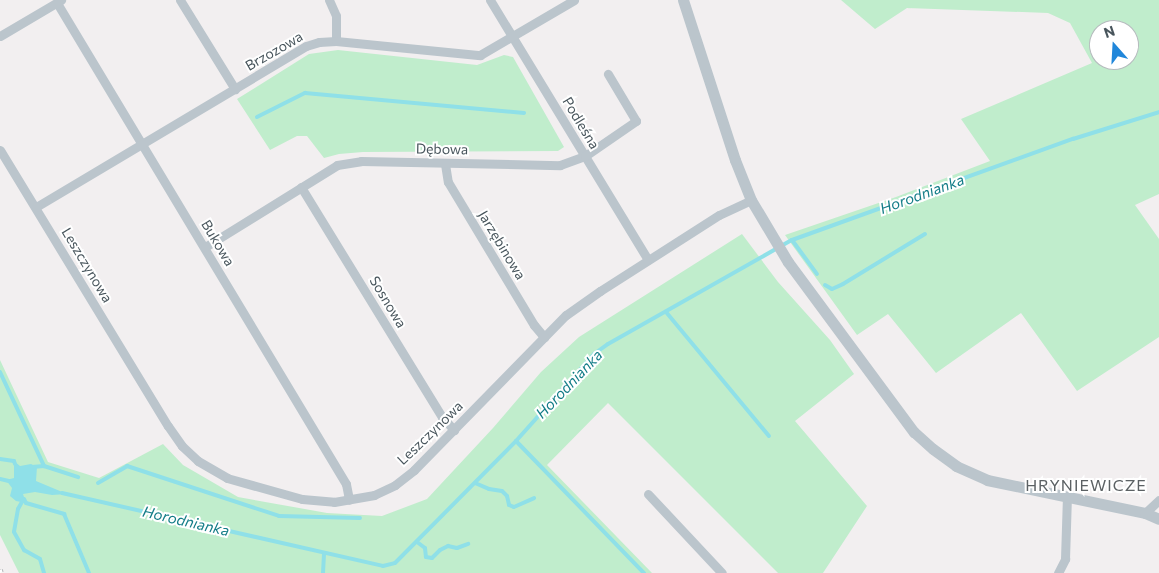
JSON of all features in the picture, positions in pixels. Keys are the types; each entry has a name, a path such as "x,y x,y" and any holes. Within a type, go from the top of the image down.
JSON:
{"street":[{"path":"180,0 235,89"},
{"path":"329,0 336,16 336,41"},
{"name":"Podleśna","path":"490,0 648,260"},
{"name":"Brzozowa","path":"36,208 306,46 319,42 336,41 480,55 574,0"},
{"path":"683,0 735,160 751,200 788,262 914,432 932,449 956,466 988,480 1145,514 1159,519"},
{"path":"0,36 59,1"},
{"name":"Bukowa","path":"59,1 346,484 349,500"},
{"name":"Dębowa","path":"205,247 338,165 361,161 560,165 585,156 636,121 608,74"},
{"name":"Leszczynowa","path":"0,150 182,446 198,461 226,478 302,499 334,502 374,495 395,485 414,470 566,315 719,215 751,200"},
{"name":"Jarzębinowa","path":"445,164 448,182 534,324 544,337"},
{"name":"Sosnowa","path":"301,187 442,417 454,430"},
{"path":"648,494 722,573"},
{"path":"1058,573 1066,559 1067,497"},
{"path":"1145,514 1159,500"}],"green space":[{"path":"841,0 1159,0 1159,194 1135,205 1159,239 1159,337 1077,391 1021,313 936,373 888,314 857,335 785,235 896,197 990,161 961,119 1089,64 1089,70 1139,70 1139,20 1089,20 1089,58 1070,23 1048,13 907,8 875,29"},
{"path":"338,50 477,65 504,55 513,57 564,147 558,151 363,152 339,154 324,158 307,136 297,136 270,150 237,99 309,54"},
{"path":"742,234 778,282 830,340 854,374 795,421 867,506 823,573 778,573 608,403 547,465 652,573 19,573 0,535 0,360 48,462 99,478 163,444 183,465 238,497 327,513 382,516 427,499 493,428 541,372 579,337"}],"water":[{"path":"14,461 20,466 31,464 37,467 36,481 67,494 52,495 35,492 23,494 26,503 16,501 10,496 12,488 6,480 14,478"}],"waterway":[{"path":"257,117 305,93 524,113"},
{"name":"Horodnianka","path":"62,493 383,566 395,563 516,441 594,354 608,344 792,240 1073,139 1159,112"},
{"path":"825,285 832,289 843,284 925,234"},
{"path":"792,240 817,274"},
{"path":"666,312 769,436"},
{"path":"0,372 44,466"},
{"path":"516,441 644,573"},
{"path":"0,459 14,461 15,464"},
{"path":"32,467 44,466 78,477"},
{"path":"98,483 127,466 279,516 360,518"},
{"name":"Horodnianka","path":"0,479 9,481"},
{"path":"475,483 489,489 502,491 507,496 509,505 514,507 534,498"},
{"path":"24,499 26,503 64,514 89,573"},
{"path":"23,500 18,509 14,532 24,550 40,559 44,573"},
{"path":"417,542 425,548 426,557 432,558 440,550 448,546 457,548 468,544"},
{"path":"323,573 324,553"}],"district":[{"name":"HRYNIEWICZE","path":"1086,485"}]}
